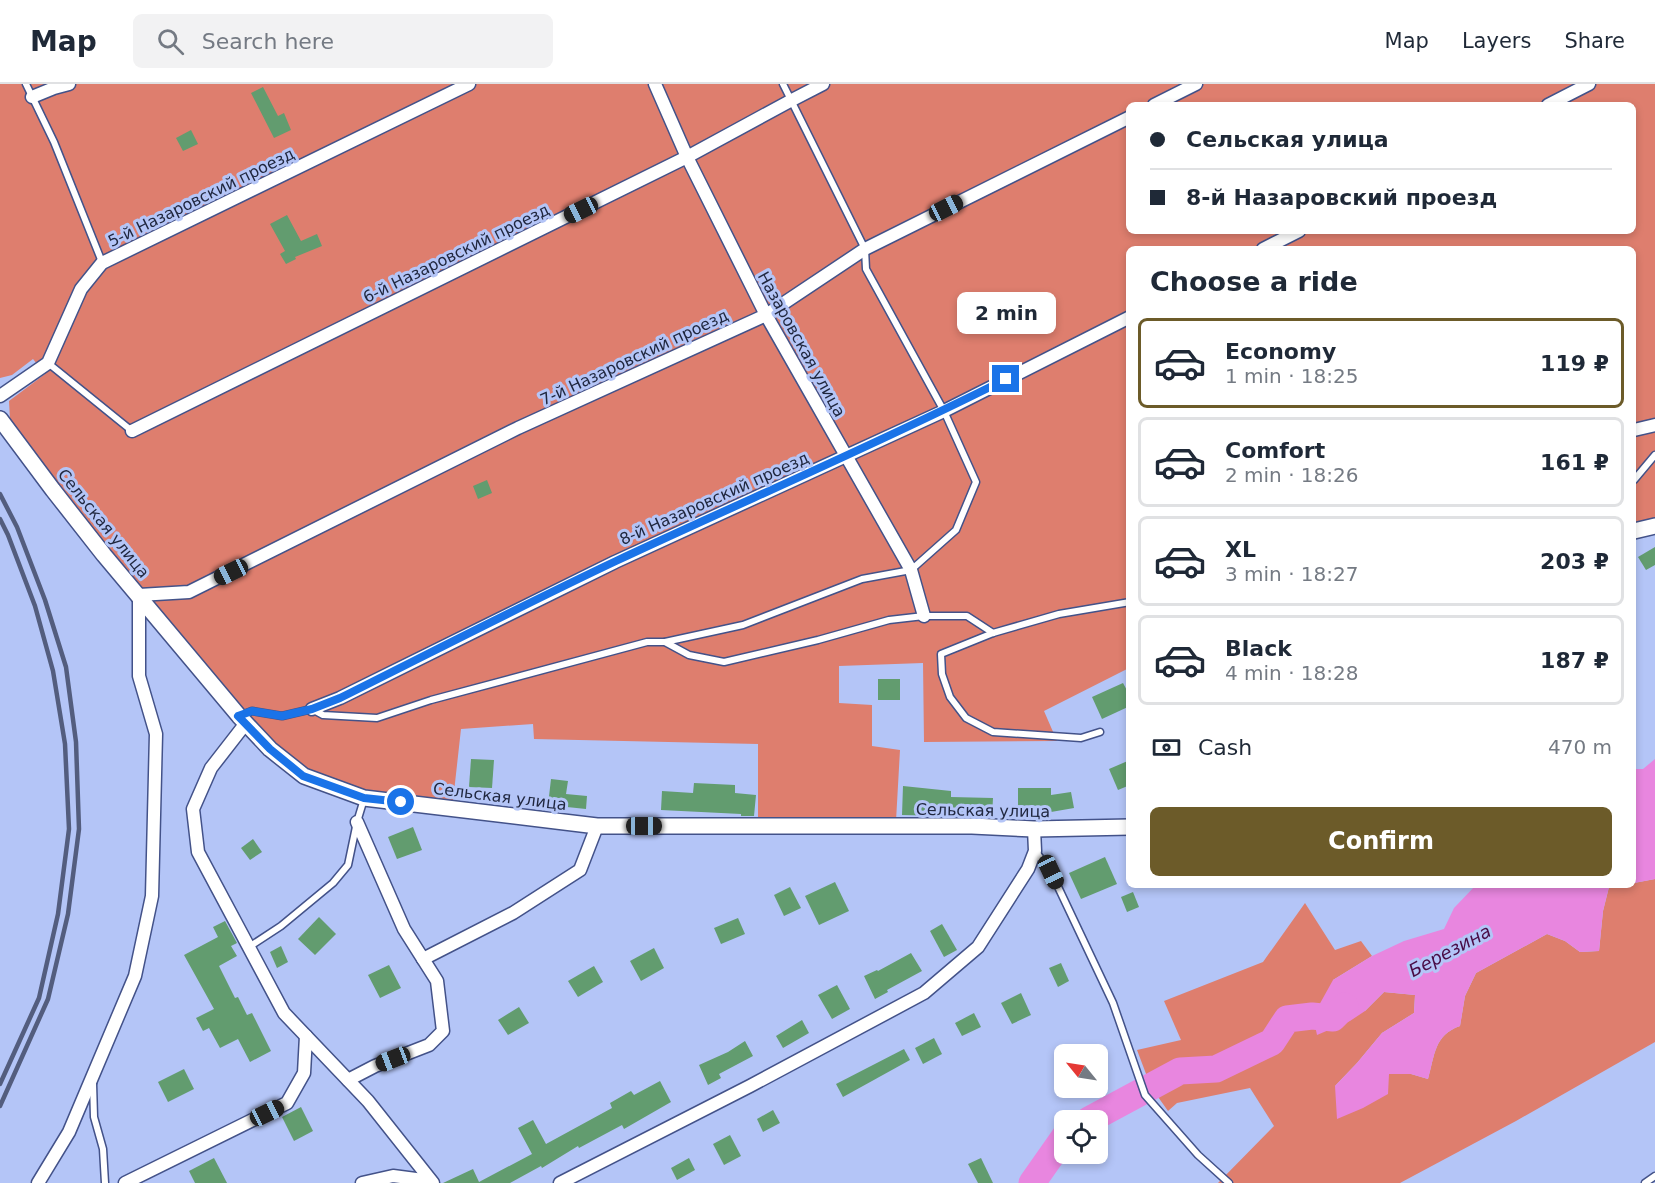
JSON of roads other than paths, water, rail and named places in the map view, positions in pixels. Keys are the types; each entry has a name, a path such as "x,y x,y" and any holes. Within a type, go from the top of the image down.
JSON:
{"street":[{"path":"32,97 69,84"},
{"name":"5-й Назаровский проезд","path":"48,363 81,289 102,263 469,84"},
{"name":"Назаровская улица","path":"655,84 687,157 765,315 911,570 924,616"},
{"name":"6-й Назаровский проезд","path":"132,431 687,157 823,84"},
{"path":"1160,102 1196,84"},
{"path":"1554,102 1589,84"},
{"name":"7-й Назаровский проезд","path":"139,595 189,592 518,428 765,315 865,249 1126,119"},
{"path":"1269,246 1293,234"},
{"name":"8-й Назаровский проезд","path":"312,709 340,698 615,562 944,411 1126,319"},
{"path":"0,396 48,363"},
{"name":"Сельская улица","path":"0,419 75,518 242,720 270,749 303,776 364,798 597,826 972,826 1034,829 1126,827"},
{"path":"1636,430 1655,425"},
{"path":"1636,531 1655,526"},
{"path":"38,1183 69,1132 135,976 152,896 156,734 139,676 139,595"},
{"path":"242,720 211,768 193,809 198,852 284,1013 368,1101 432,1182"},
{"path":"348,1080 375,1066 429,1045 443,1031 437,981 404,929 357,822"},
{"path":"423,959 513,913 580,870 597,826"},
{"path":"560,1183 750,1086 924,993 978,947 1028,869 1035,851 1034,829"},
{"path":"125,1183 287,1103 304,1073 306,1036"},
{"path":"362,1183 393,1176 432,1182"}],"lane":[{"path":"26,84 54,142 102,263"},
{"path":"242,720 252,711 282,716 312,709 322,715 377,718 431,700 647,642 665,642 743,625 862,579 911,570 956,530 976,482 944,411 866,269 865,249 783,84"},
{"path":"48,363 132,431"},
{"path":"1636,478 1655,455"},
{"path":"1100,732 1081,738 993,732 966,718 951,697 942,674 941,654 993,633 1059,614 1126,603"},
{"path":"665,642 689,655 724,662 818,640 889,620 924,616 967,616 993,633"},
{"path":"249,947 281,926 333,883 348,865 364,798"},
{"path":"1035,851 1051,872 1113,1004 1145,1095 1198,1155 1229,1183"},
{"path":"93,1073 94,1117 103,1149 105,1183"},
{"path":"1645,1183 1655,1176"}],"water":[{"path":"1655,759 1655,879 1636,883 1636,769 1643,769"},
{"path":"1473,888 1609,888 1603,911 1599,951 1580,952 1565,941 1547,934 1476,973 1465,996 1460,1026 1451,1030 1440,1040 1428,1079 1411,1074 1389,1074 1388,1094 1337,1119 1335,1086 1382,1033 1414,1013 1415,995 1384,992 1365,1011 1350,1021 1317,1035 1313,1016 1333,980 1372,956 1404,941 1444,929 1454,908"}],"waterway":[{"name":"Березина","path":"1108,1110 1180,1071 1216,1069 1272,1042 1287,1019 1312,1016 1333,1018 1345,1006"},
{"name":"Березина","path":"1032,1183 1054,1152"}],"railway":[{"path":"0,494 17,527 45,600 66,667 76,742 79,829 68,914 48,999 0,1106"},
{"path":"0,519 35,606 53,671 65,744 69,829 58,914 39,998 0,1084"}]}
